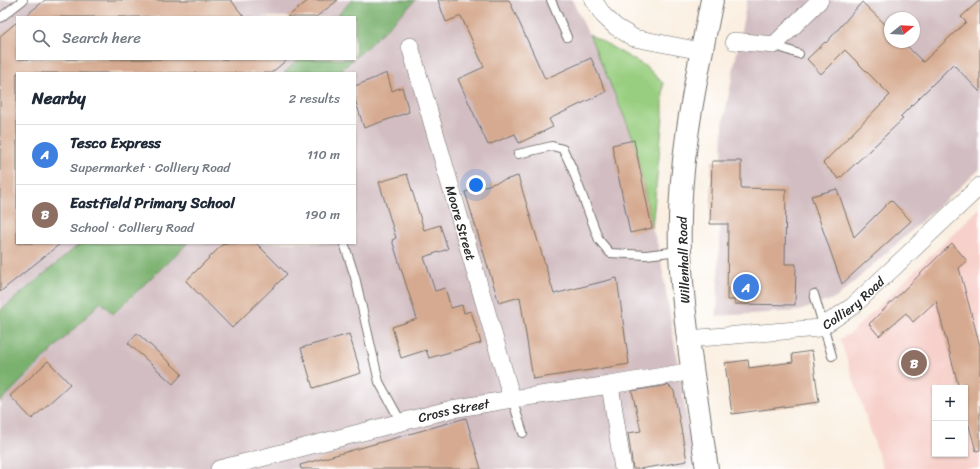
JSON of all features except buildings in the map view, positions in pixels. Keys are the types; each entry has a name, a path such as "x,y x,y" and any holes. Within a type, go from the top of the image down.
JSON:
{"highway":[{"name":"Willenhall Road","path":"707,469 688,338 681,279 680,251 682,173 701,51 712,0"}],"street":[{"path":"594,0 604,16 616,27 634,38 701,51"},
{"path":"734,41 774,45 820,0"},
{"name":"Moore Street","path":"410,46 512,398"},
{"name":"Colliery Road","path":"688,338 820,328 853,306 980,186"},
{"name":"Cross Street","path":"219,469 452,409 512,398 693,372"},
{"path":"610,385 622,469"}],"lane":[{"path":"0,18 22,0"},
{"path":"551,0 567,37"},
{"path":"774,45 799,54"},
{"path":"518,154 552,146 563,149 572,168 599,240 610,252 646,255 680,251"},
{"path":"344,244 355,277 379,382 402,422"},
{"path":"814,294 832,356"},
{"path":"512,398 523,433"}],"shaded area":[{"path":"0,0 352,0 337,16 16,16 16,60 297,60 285,72 16,72 16,244 80,244 0,311"},
{"path":"416,0 572,0 600,58 634,140 652,228 659,249 695,469 0,469 0,401 101,302 114,314 187,244 356,244 356,72 340,72 352,60 356,60 356,57"},
{"path":"747,0 980,0 980,169 836,298 799,311 717,316 723,124"},
{"path":"980,208 980,469 883,469 840,339 851,333"}],"green space":[{"path":"352,0 416,0 356,57 356,16 337,16"},
{"path":"589,34 647,67 663,83 663,117 652,228 634,140"},
{"path":"297,60 352,60 340,72 285,72"},
{"path":"80,244 187,244 113,314 101,302 0,402 0,311"}],"place":[{"name":"Tesco Express","path":"746,287"},
{"name":"Eastfield Primary School","path":"914,363"}]}
